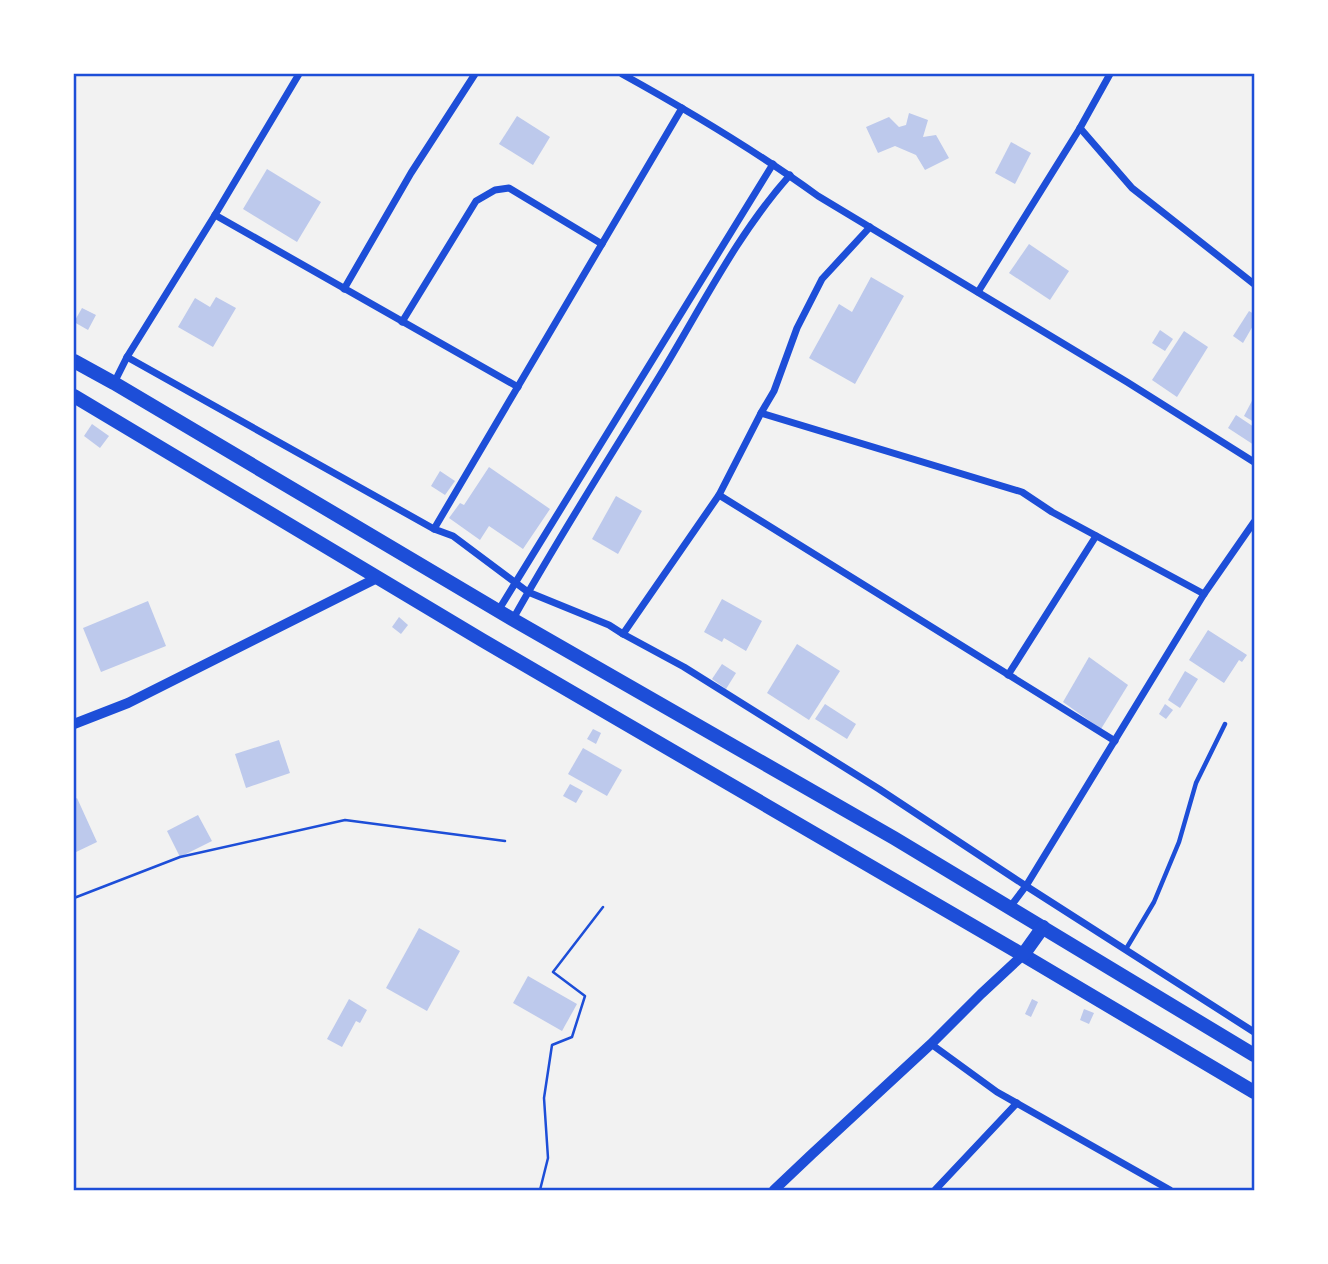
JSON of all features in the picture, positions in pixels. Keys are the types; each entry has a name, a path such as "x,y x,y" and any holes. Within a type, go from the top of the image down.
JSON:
{"main road":[{"path":"74,361 498,611 1010,907 1255,1055"},
{"path":"74,396 482,640 1255,1092"},
{"path":"1023,955 1043,927"}],"street":[{"path":"114,383 127,357 299,74"},
{"path":"344,289 411,173 475,74"},
{"path":"622,74 682,108 818,195 1255,462"},
{"path":"978,292 1080,128 1110,74"},
{"path":"434,529 682,108"},
{"path":"1080,128 1132,188 1255,284"},
{"path":"498,611 772,164"},
{"path":"512,619 746,233 767,201 790,175"},
{"path":"402,322 476,201 495,190 509,188 602,244"},
{"path":"215,215 518,387"},
{"path":"623,634 719,495 774,391 797,328 821,279 870,227"},
{"path":"127,357 434,529 453,536 528,592 610,625 684,667 879,789 1255,1032"},
{"path":"761,413 1022,492 1052,512 1205,594"},
{"path":"719,495 1115,741"},
{"path":"1010,907 1026,886 1205,594 1255,522"},
{"path":"1008,675 1096,536"},
{"path":"74,724 128,703 379,577"},
{"path":"774,1191 1023,955"},
{"path":"931,1044 997,1092 1170,1191"},
{"path":"935,1191 1017,1104"}],"lane":[{"path":"1125,949 1154,902 1179,842 1196,783 1226,724"}],"path":[{"path":"74,898 180,857 345,820 505,841"},
{"path":"540,1191 548,1158 544,1098 552,1045 572,1037 585,996 553,972 603,907"}],"building":[{"path":"909,113 928,120 923,137 936,135 949,158 925,170 916,155 895,146 878,153 866,127 889,117 899,127 906,125"},
{"path":"517,116 550,137 533,165 499,144"},
{"path":"1011,142 1031,153 1015,184 995,173"},
{"path":"267,169 321,202 297,242 243,209"},
{"path":"1029,244 1069,271 1050,300 1009,273"},
{"path":"871,277 904,296 855,384 809,358 839,304 852,312"},
{"path":"216,297 236,308 213,347 178,327 195,298 210,307"},
{"path":"82,308 96,315 88,330 74,322"},
{"path":"1249,311 1254,314 1254,324 1243,343 1233,336"},
{"path":"1160,330 1173,339 1165,351 1152,343"},
{"path":"1184,331 1208,347 1177,397 1152,380"},
{"path":"1254,397 1254,422 1244,416"},
{"path":"1236,415 1254,427 1254,445 1228,428"},
{"path":"92,424 109,436 100,448 84,436"},
{"path":"489,467 550,509 523,549 489,526 480,540 449,518 460,503 464,505"},
{"path":"440,471 455,481 445,495 431,486"},
{"path":"616,496 642,511 618,554 592,539"},
{"path":"722,599 762,621 746,651 724,638 722,642 704,632"},
{"path":"148,601 166,646 101,672 83,628"},
{"path":"399,617 408,625 401,634 392,627"},
{"path":"1208,630 1247,655 1242,662 1239,660 1224,683 1189,660"},
{"path":"797,644 840,671 809,720 767,693"},
{"path":"1089,657 1128,685 1101,729 1063,702"},
{"path":"722,664 736,673 726,689 712,679"},
{"path":"1185,671 1198,679 1180,708 1168,700"},
{"path":"825,704 856,724 847,739 815,719"},
{"path":"1165,704 1173,710 1166,719 1159,714"},
{"path":"593,729 601,733 596,744 587,739"},
{"path":"279,740 290,773 246,788 235,754"},
{"path":"583,748 622,770 607,796 568,774"},
{"path":"570,784 583,791 576,803 563,796"},
{"path":"77,798 97,842 74,853 74,800"},
{"path":"198,815 212,841 180,857 167,831"},
{"path":"419,928 460,951 427,1011 386,988"},
{"path":"528,976 577,1004 562,1031 513,1003"},
{"path":"349,999 367,1010 360,1023 356,1021 342,1047 327,1039"},
{"path":"1032,999 1038,1002 1031,1017 1025,1014"},
{"path":"1084,1009 1094,1013 1089,1024 1080,1020"}]}
